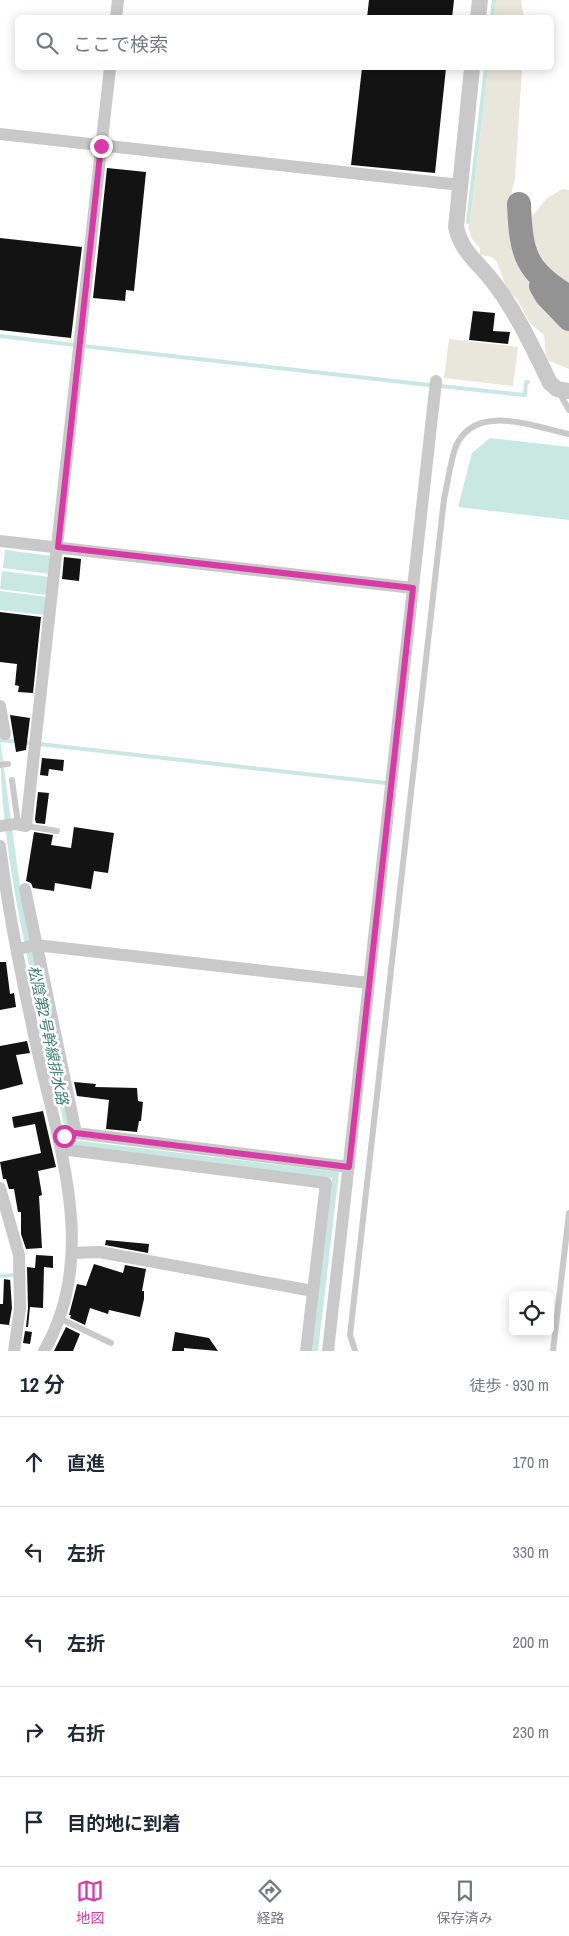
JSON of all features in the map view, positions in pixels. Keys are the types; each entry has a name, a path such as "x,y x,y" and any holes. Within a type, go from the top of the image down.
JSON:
{"highway":[{"path":"520,204 520,235 530,267 547,296 569,319"},
{"path":"530,267 550,286 569,297"}],"street":[{"path":"116,15 118,0"},
{"path":"478,15 480,0"},
{"path":"1,826 20,825 58,547 110,70"},
{"path":"472,70 456,228 459,241 471,258 490,278 522,327 550,383 563,390"},
{"path":"0,134 460,185"},
{"path":"328,1351 436,381"},
{"path":"0,541 413,588"},
{"path":"0,706 3,727"},
{"path":"0,846 27,947 67,1138"},
{"path":"25,889 27,947 67,1138 66,1164 73,1253 68,1289 60,1318 44,1351"},
{"path":"27,947 369,983"},
{"path":"67,1138 349,1167"},
{"path":"67,1138 326,1182 306,1351"},
{"path":"0,1188 19,1255 20,1308 14,1351"},
{"path":"73,1253 99,1252 313,1291"}],"lane":[{"path":"563,390 569,410"},
{"path":"355,1351 350,1335 444,499 456,445 466,433 479,423 491,420 508,421 569,434"},
{"path":"12,780 20,825 57,831"},
{"path":"553,1351 569,1213"},
{"path":"60,1318 111,1343"}],"shaded area":[{"path":"496,0 521,0 524,15 494,15"},
{"path":"488,70 522,70 515,179 510,211 513,242 524,273 532,287 544,304 569,327 569,369 549,361 546,356 544,335 530,323 517,299 507,290 497,262 492,257 480,255 480,248 472,239 468,226 470,223"},
{"path":"562,189 569,190 569,288 544,265 536,252 531,218 546,199"},
{"path":"449,339 518,347 513,386 444,378"}],"water":[{"path":"490,438 569,447 569,520 458,507 472,453"},
{"path":"5,550 52,556 50,574 3,568"},
{"path":"2,571 49,577 47,595 0,589"},
{"path":"0,591 47,597 45,615 0,610"},
{"name":"松陰第2号幹線排水路","path":"0,739 21,894 73,1140 339,1172 318,1351 312,1351 332,1178 68,1146 15,893 2,791"}],"building":[{"path":"369,0 454,0 452,15 367,15"},
{"path":"362,70 446,70 435,173 351,165"},
{"path":"107,168 146,172 134,291 126,290 125,301 93,298"},
{"path":"0,238 82,247 71,338 0,330"},
{"path":"473,311 495,313 493,331 510,332 508,344 469,340"},
{"path":"64,557 81,559 79,581 62,579"},
{"path":"0,612 41,617 33,693 18,692 19,686 15,685 17,664 0,662"},
{"path":"10,715 30,718 26,750 16,752"},
{"path":"42,758 64,760 63,771 49,769 48,776 40,775"},
{"path":"38,792 49,793 45,824 36,823 35,819"},
{"path":"74,827 114,833 108,873 94,871 91,889 55,883 54,891 33,888 31,883 26,881 34,832 53,835 51,845 71,848"},
{"path":"0,962 6,962 10,994 14,993 16,1007 0,1010"},
{"path":"27,1041 30,1053 16,1055 23,1084 0,1090 0,1046"},
{"path":"74,1082 96,1084 95,1087 137,1088 138,1101 143,1102 141,1121 139,1121 137,1132 106,1129 109,1100 77,1096"},
{"path":"43,1111 56,1167 38,1171 42,1195 39,1196 42,1248 26,1249 21,1234 21,1212 18,1212 14,1189 9,1189 6,1179 3,1179 0,1162 41,1153 35,1124 14,1128 12,1117"},
{"path":"106,1240 149,1244 148,1253 105,1245"},
{"path":"36,1255 53,1256 53,1268 44,1267 43,1308 30,1307 28,1327 26,1327 28,1308 27,1267 35,1268"},
{"path":"94,1264 123,1273 125,1265 146,1269 142,1291 144,1291 144,1299 140,1317 109,1310 108,1314 90,1308 85,1325 70,1318 71,1315 69,1315 77,1284 86,1286"},
{"path":"10,1278 12,1308 9,1325 0,1324 0,1304 3,1304 4,1279 10,1280"},
{"path":"66,1327 80,1334 73,1351 54,1351"},
{"path":"25,1331 32,1332 30,1344 23,1343"},
{"path":"175,1332 209,1338 218,1351 184,1348 184,1351 172,1351"}],"waterway":[{"path":"492,15 494,0"},
{"path":"468,222 486,70"},
{"path":"0,336 75,345"},
{"path":"83,346 429,385"},
{"path":"441,386 525,395 526,382 528,382"},
{"path":"0,740 31,743"},
{"path":"39,744 386,783"},
{"path":"0,1276 14,1275"}],"route":[{"path":"64,1136 76,1133 349,1167 413,588 58,547 101,146"}]}
